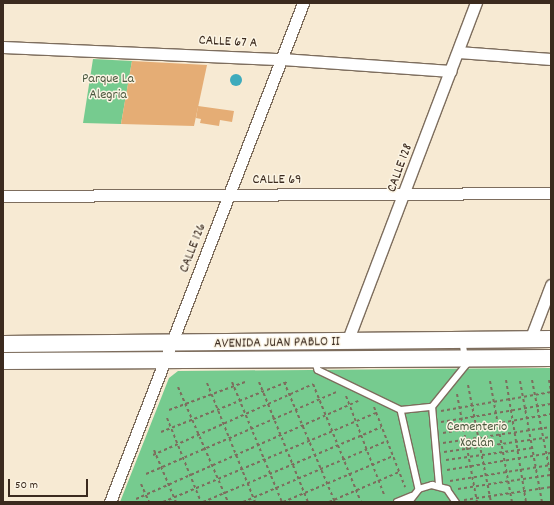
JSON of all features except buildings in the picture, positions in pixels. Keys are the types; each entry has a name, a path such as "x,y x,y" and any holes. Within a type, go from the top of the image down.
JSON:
{"main road":[{"name":"AVENIDA JUAN PABLO II","path":"3,344 171,344 551,339"},
{"name":"AVENIDA JUAN PABLO II","path":"3,362 551,358"}],"street":[{"name":"CALLE 126","path":"110,502 303,3"},
{"name":"CALLE 128","path":"347,342 406,194 476,3"},
{"name":"CALLE 67 A","path":"3,47 282,59 451,71"},
{"path":"458,52 551,59"},
{"name":"CALLE 69","path":"3,196 551,194"},
{"path":"530,340 551,285"}],"lane":[{"path":"315,359 318,370 401,410 432,407 459,377 466,359 462,341"},
{"path":"432,407 439,485"},
{"path":"401,410 419,489"},
{"path":"409,502 412,496 419,489 439,485 453,494 456,502"},
{"path":"397,502 412,496"}],"path":[{"path":"490,380 512,502"},
{"path":"506,380 526,502"},
{"path":"520,380 542,502"},
{"path":"458,489 551,476 532,380"},
{"path":"441,411 551,392 549,380"},
{"path":"232,382 283,502 392,456"},
{"path":"170,410 245,382"},
{"path":"259,382 308,502"},
{"path":"284,382 334,501"},
{"path":"161,432 263,392 284,382 288,382"},
{"path":"207,383 255,502"},
{"path":"154,454 313,384 361,502"},
{"path":"468,385 491,502"},
{"path":"178,387 228,502"},
{"path":"146,474 336,392"},
{"path":"457,394 477,502"},
{"path":"346,396 385,497"},
{"path":"136,498 358,401"},
{"path":"440,423 551,404"},
{"path":"374,407 405,487"},
{"path":"163,502 376,413"},
{"path":"441,433 551,414"},
{"path":"167,418 202,502 381,427"},
{"path":"443,443 551,427"},
{"path":"444,452 551,437"},
{"path":"243,502 387,441"},
{"path":"446,460 532,448"},
{"path":"154,450 154,454 176,502"},
{"path":"447,470 551,453"},
{"path":"450,481 550,465"},
{"path":"329,502 399,472"},
{"path":"141,484 149,502"},
{"path":"464,500 551,487"}],"green space":[{"name":"Parque La Alegria","path":"93,59 132,61 121,124 83,123"},
{"name":"Cementerio Xoclán","path":"551,368 551,502 120,502 169,378 178,371"}],"water":[{"path":"234,74 238,74 242,80 238,86 234,86 230,82 230,78"}]}
